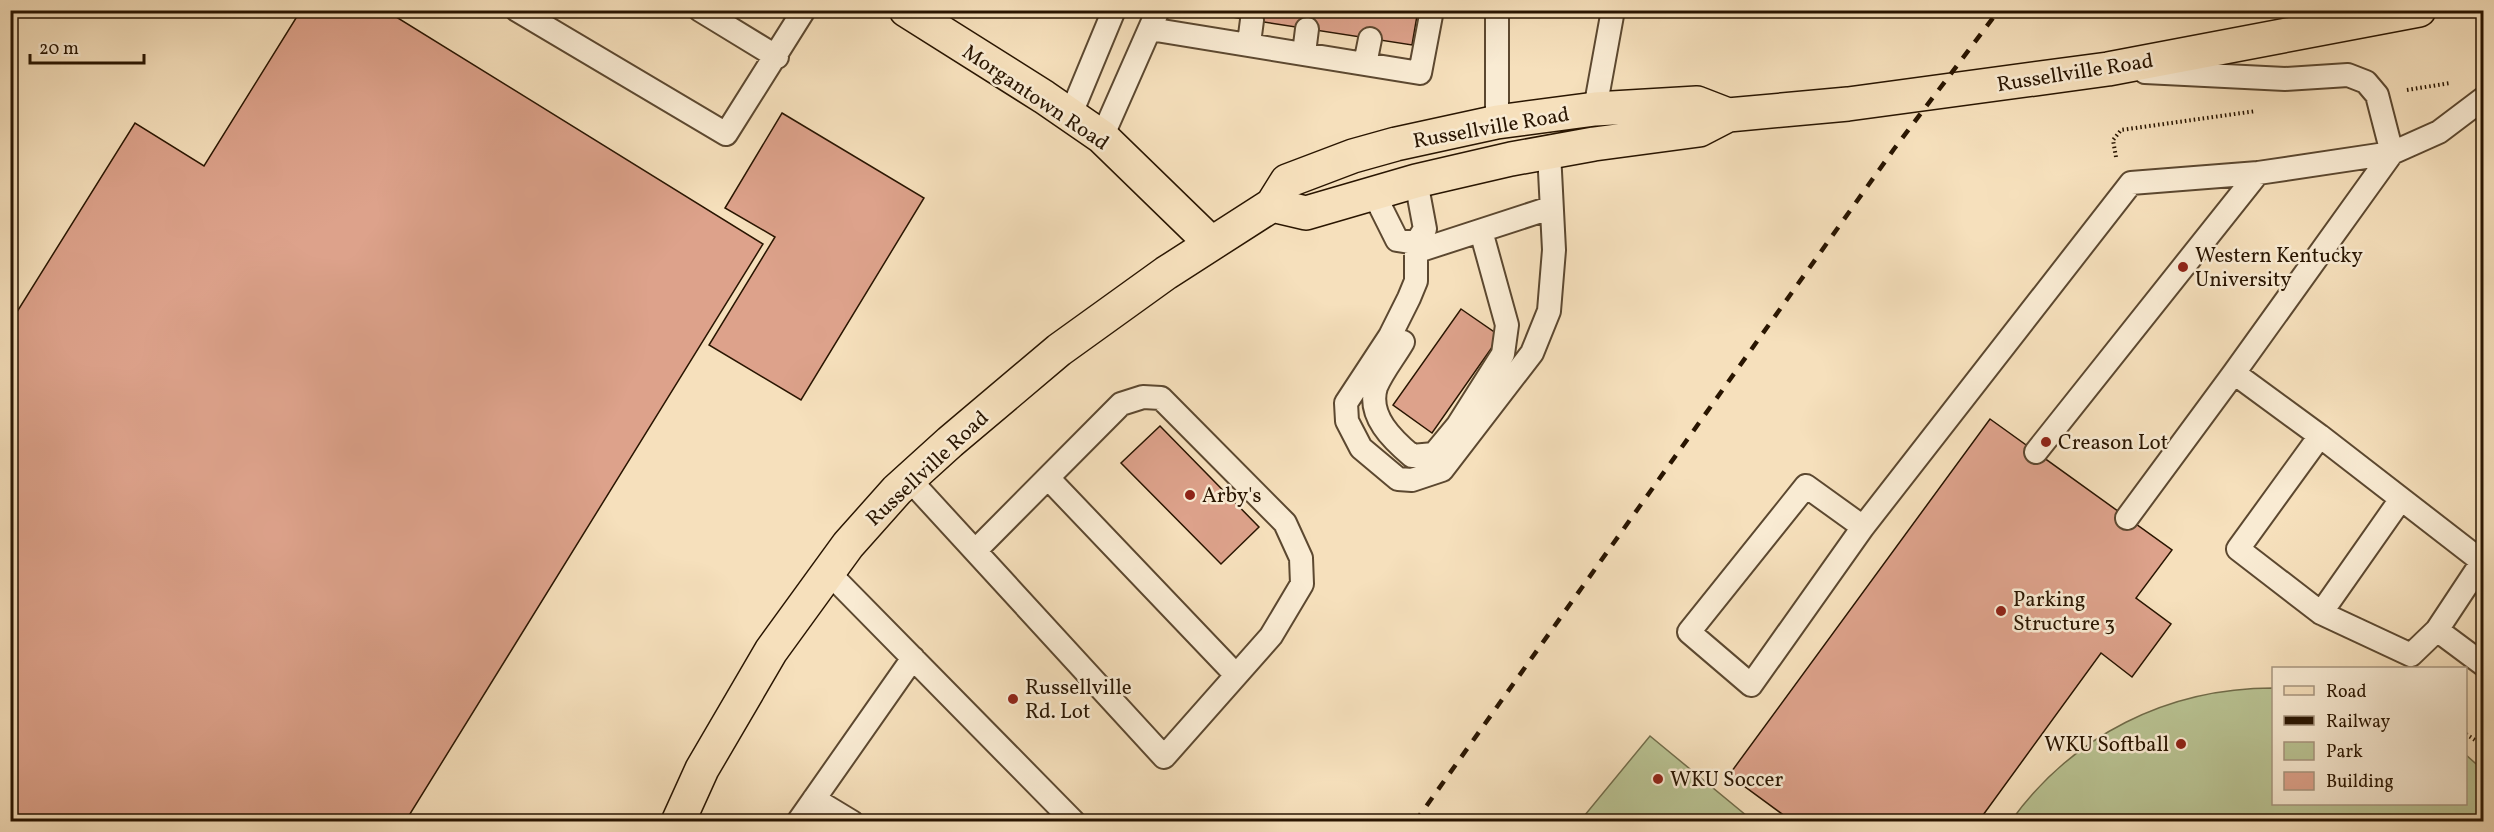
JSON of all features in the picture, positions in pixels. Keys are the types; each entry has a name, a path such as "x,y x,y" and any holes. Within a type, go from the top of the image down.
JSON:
{"main road":[{"name":"Morgantown Road","path":"906,10 1102,137 1211,243"},
{"name":"Russellville Road","path":"1272,205 1306,213 1416,181 1549,152 1699,130 1728,115 1848,104 2108,69 2419,10"},
{"name":"Russellville Road","path":"678,822 702,769 740,701 777,642 848,545 909,479 950,441 1059,350 1211,243 1272,205 1287,180 1353,156 1396,144 1497,122 1595,109 1696,103 1728,115"}],"lane":[{"path":"517,10 726,134 777,57 804,10"},
{"path":"700,10 777,57"},
{"path":"1070,116 1114,10"},
{"path":"1102,137 1154,20 1249,43 1420,73 1432,10"},
{"path":"1497,10 1497,122"},
{"path":"1595,109 1613,10"},
{"path":"1249,43 1252,20"},
{"path":"1304,53 1307,29"},
{"path":"1365,64 1370,39"},
{"path":"2108,69 2285,79 2348,75 2366,82 2377,95 2392,153"},
{"path":"1863,527 1806,486 1689,632 1752,685 1863,527 2132,183 2258,173 2392,153 2439,132 2482,102"},
{"path":"1416,281 1390,336 1346,403 1347,421 1361,448 1398,479 1412,480 1442,470 1532,353 1549,311 1554,250 1550,208 1549,152"},
{"path":"2127,518 2392,153"},
{"path":"2036,452 2258,173"},
{"path":"1416,181 1425,229 1417,247 1416,281 1420,304 1410,330 1376,388 1376,411 1389,437 1412,456 1434,454 1458,425 1503,354 1507,325 1481,231"},
{"path":"1374,194 1397,240 1417,247 1481,231 1550,208"},
{"path":"2234,373 2320,436 2483,563 2438,630 2411,655 2321,613 2238,549 2320,436"},
{"path":"909,479 975,551 1164,757 1271,636 1302,584 1301,558 1285,523 1161,398 1143,397 1121,404 975,551"},
{"path":"1048,478 1236,675"},
{"path":"2321,613 2401,499"},
{"path":"828,572 1074,822"},
{"path":"2438,630 2484,665"},
{"path":"798,822 913,658"},
{"path":"814,799 852,822"}],"path":[{"path":"2404,90 2451,83"},
{"path":"2116,161 2114,140 2121,130 2268,109"},
{"path":"2467,735 2484,746"}],"green space":[{"name":"WKU Softball","path":"2272,688 2272,805 2467,805 2467,756 2483,770 2483,821 2011,821 2063,764 2093,741 2126,722 2160,707 2234,690"},
{"name":"WKU Soccer","path":"1650,736 1753,821 1580,821"}],"building":[{"path":"301,10 385,10 763,244 405,822 10,822 10,323 135,123 204,166"},
{"path":"1207,10 1418,10 1412,45 1206,13"},
{"path":"782,113 924,198 801,400 709,345 775,237 725,208"},
{"path":"1461,309 1500,336 1432,433 1393,405"},
{"name":"Parking Structure 3","path":"1990,419 2172,550 2136,598 2171,624 2132,677 2101,653 1978,822 1793,822 1729,775"},
{"name":"Arby's","path":"1160,426 1259,527 1221,564 1121,463"}],"railway":[{"path":"1415,822 1894,149 1999,10"}],"place":[{"name":"Western Kentucky University","path":"2183,267"},
{"name":"Creason Lot","path":"2046,442"},
{"name":"Arby's","path":"1190,495"},
{"name":"Parking Structure 3","path":"2001,611"},
{"name":"Russellville Rd. Lot","path":"1013,699"},
{"name":"WKU Softball","path":"2181,744"},
{"name":"WKU Soccer","path":"1658,779"}]}
